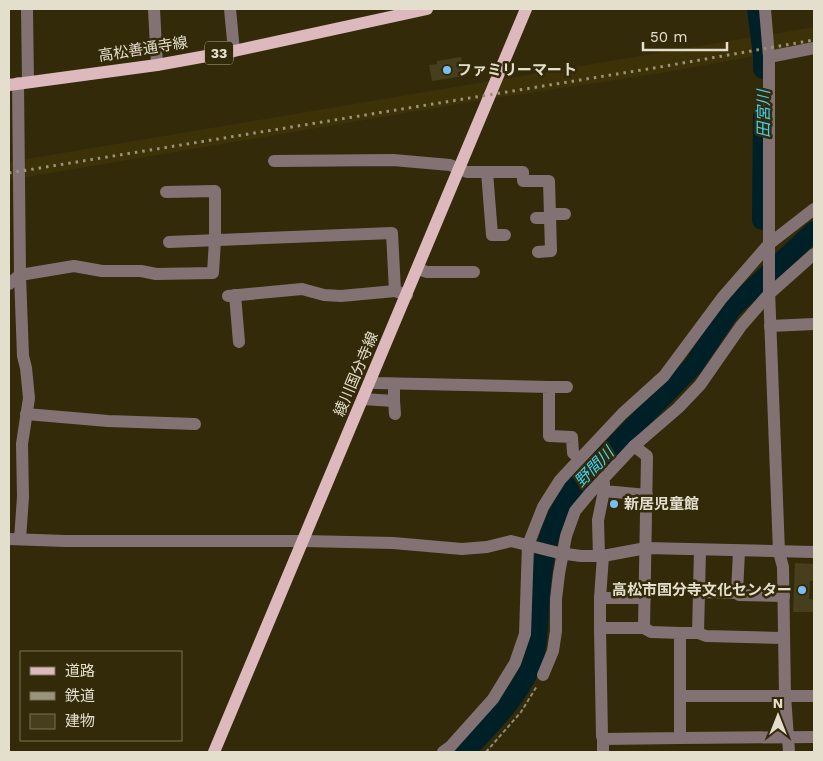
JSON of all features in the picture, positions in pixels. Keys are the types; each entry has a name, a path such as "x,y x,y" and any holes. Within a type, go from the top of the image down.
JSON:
{"main road":[{"name":"高松善通寺線","path":"18,83 157,65 427,9"},
{"name":"綾川国分寺線","path":"214,752 370,382 401,293 418,269 526,9"}],"street":[{"path":"27,9 18,83 20,275 23,356 29,398 22,444 23,497 14,539 65,541 304,541 393,543 462,549 510,541 561,554 601,556 646,548 814,552"},
{"path":"154,9 157,65"},
{"path":"230,9 234,50"},
{"path":"765,9 769,58 770,326 779,552 783,568 783,638 789,752"},
{"path":"769,58 814,48"},
{"path":"274,161 393,160 450,165 467,172 523,172 523,182 549,181 551,251 538,252"},
{"path":"487,172 492,236 505,235"},
{"path":"9,284 20,275 74,266 102,271 141,271 156,274 213,273 215,191 166,192"},
{"path":"443,752 450,747 493,699 515,663 525,634 530,546 542,507 560,480 622,414 664,376 722,298 769,247 814,209"},
{"path":"536,218 565,214"},
{"path":"169,242 392,232 401,293 341,296 324,295 302,289 231,296 239,342"},
{"path":"543,675 553,651 556,631 556,599 561,554 575,511 634,446 678,408 700,385 741,326 769,292 814,254"},
{"path":"418,269 427,272 474,272"},
{"path":"770,326 814,324"},
{"path":"370,382 567,387"},
{"path":"363,399 394,407 394,384"},
{"path":"549,387 549,436 572,437 573,453 579,458"},
{"path":"26,414 108,421 195,424"},
{"path":"634,446 647,456 644,628"},
{"path":"605,478 598,520 601,556 600,628 603,746 680,738 814,738"},
{"path":"604,491 647,496"},
{"path":"698,633 700,550"},
{"path":"736,593 739,551"},
{"path":"699,592 784,596"},
{"path":"600,598 645,598"},
{"path":"600,628 644,628 651,632 698,633 706,636 783,638"},
{"path":"680,633 680,738"},
{"path":"680,696 814,696"}],"path":[{"path":"486,752 521,712 543,675"}],"shaded area":[{"path":"814,27 814,46 761,52 761,55 655,74 489,99 9,180 9,162 759,36 760,40 763,39 763,36"}],"building":[{"name":"ファミリーマート","path":"461,57 464,76 432,81 429,65 437,64 437,61"},
{"name":"高松市国分寺文化センター","path":"795,563 814,564 814,581 810,581 809,599 814,600 814,612 793,612"}],"waterway":[{"name":"田宮川","path":"757,9 763,69"},
{"name":"田宮川","path":"762,220 763,115"},
{"name":"野間川","path":"465,752 513,698 533,661 537,641 542,572 547,543 558,515 576,485 693,366 732,308 814,231"}],"railway":[{"path":"9,173 654,68 814,40"}],"place":[{"name":"ファミリーマート","path":"447,70"},
{"name":"新居児童館","path":"614,504"},
{"name":"高松市国分寺文化センター","path":"802,590"}]}
